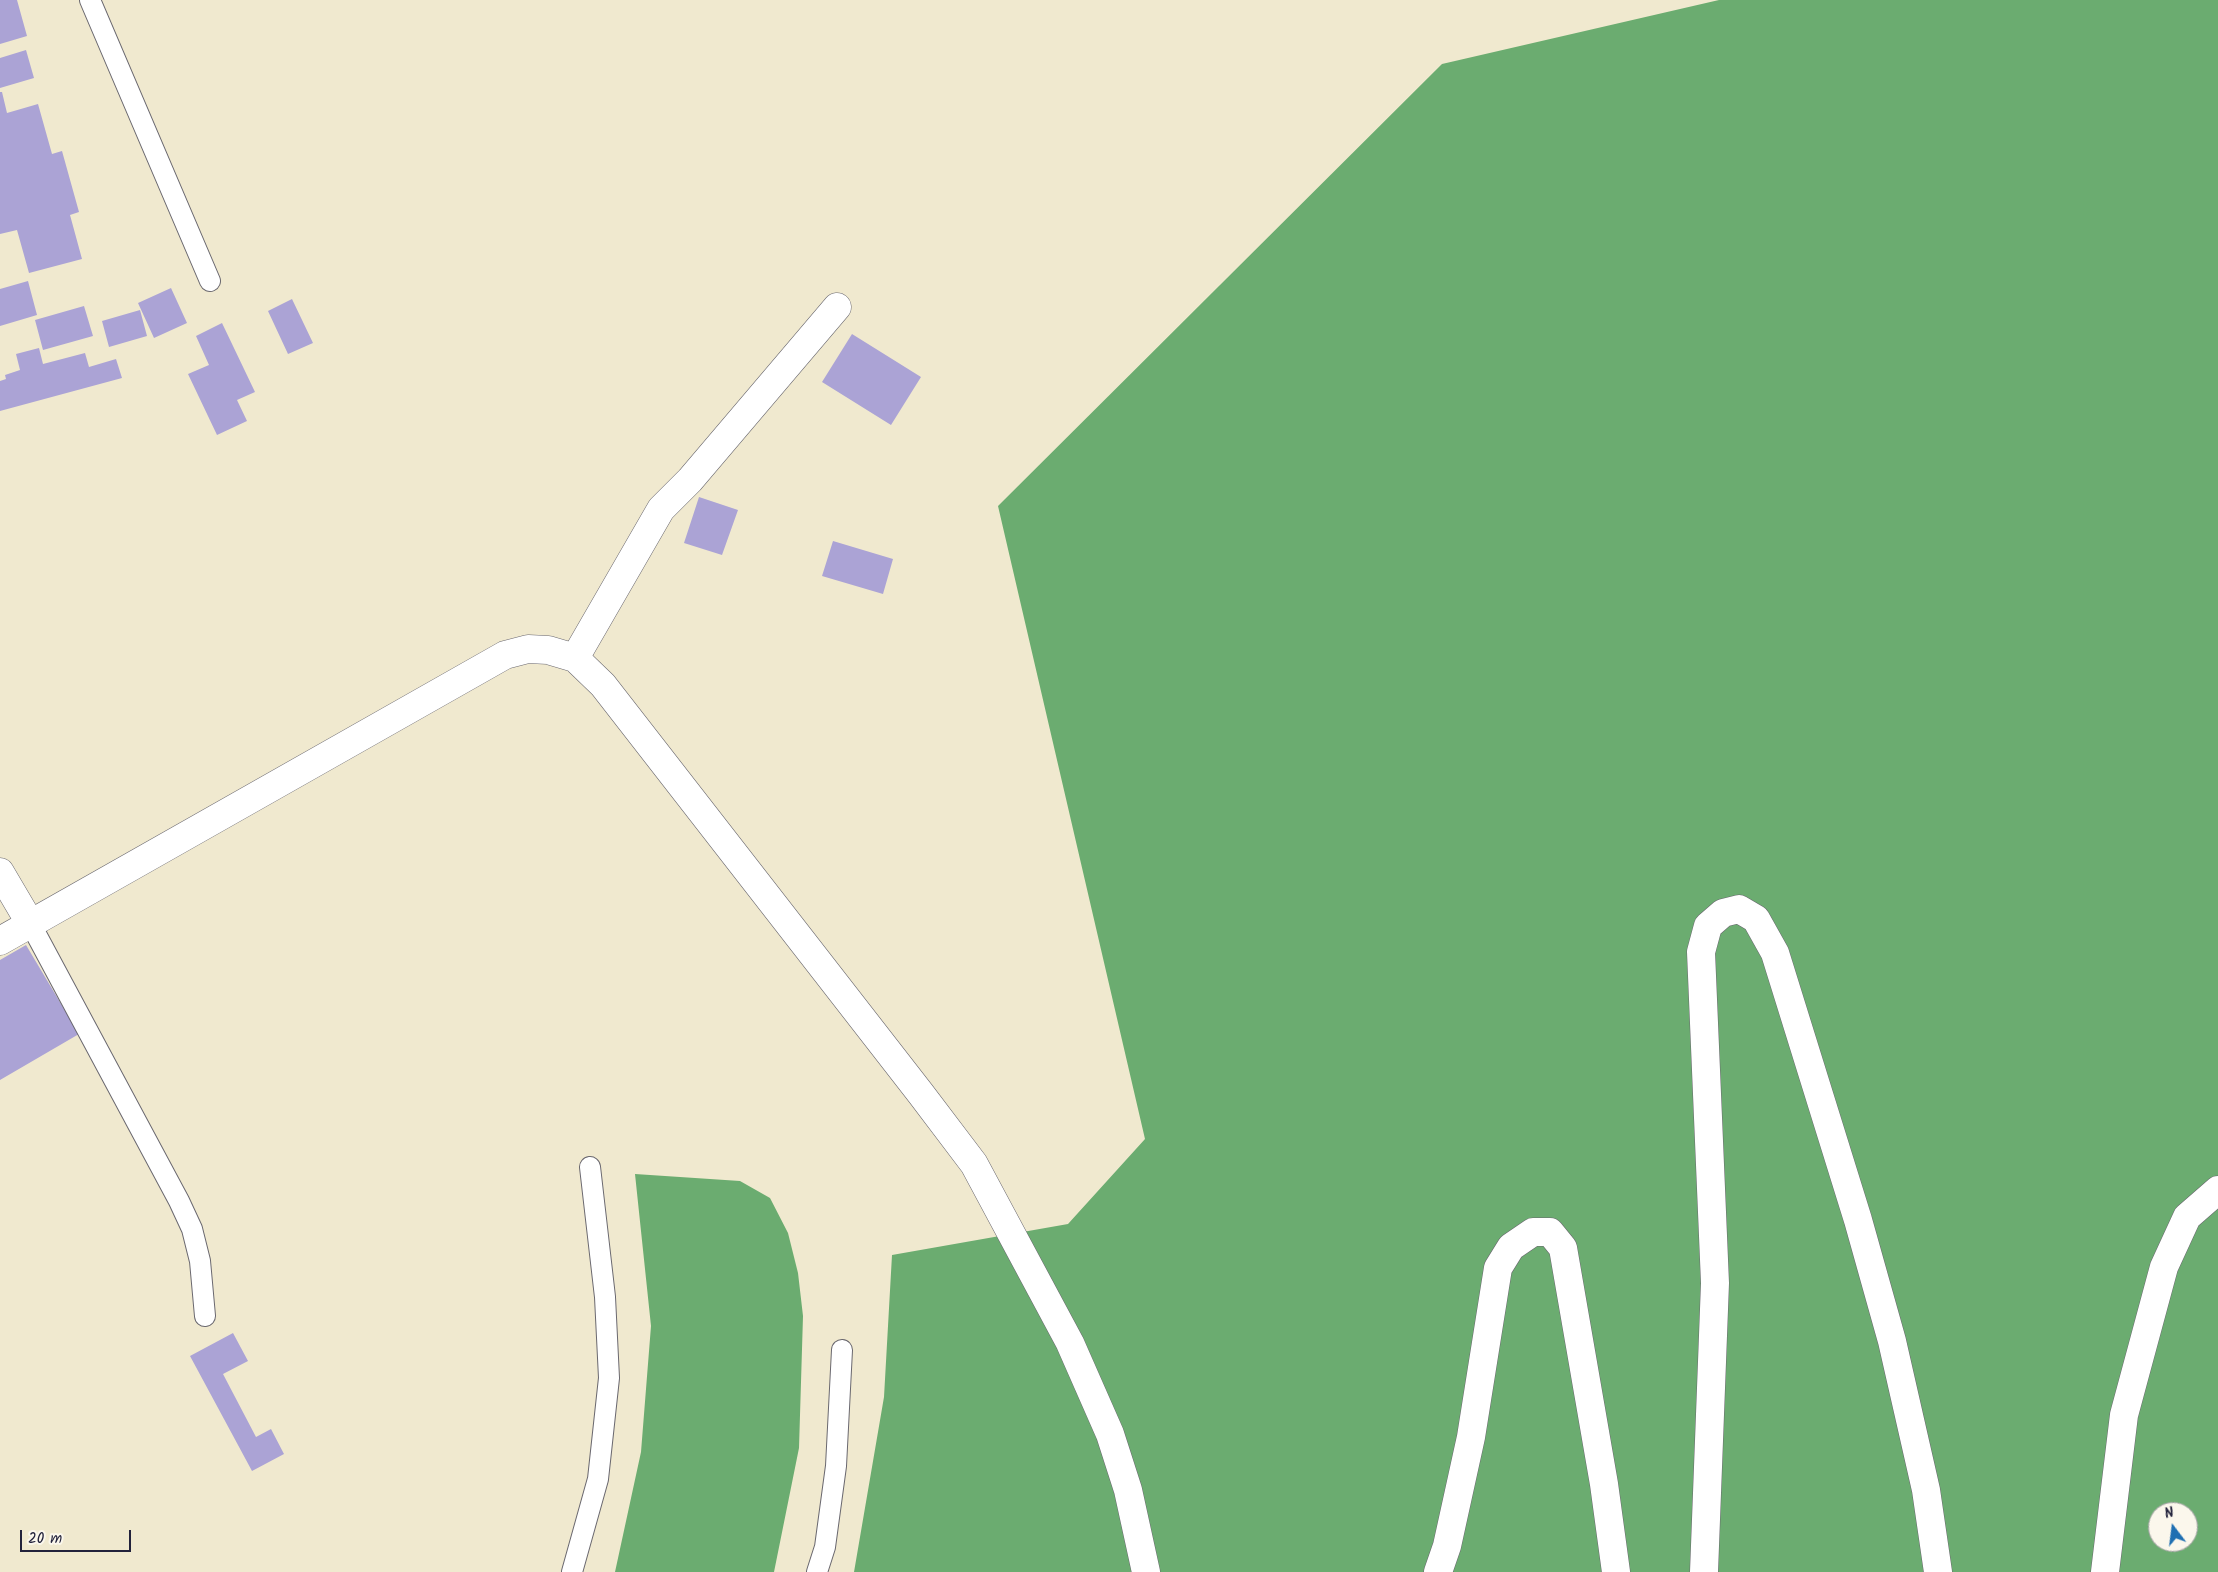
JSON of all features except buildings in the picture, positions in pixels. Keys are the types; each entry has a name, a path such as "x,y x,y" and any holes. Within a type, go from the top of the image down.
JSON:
{"street":[{"path":"575,658 661,510 690,480 837,307"},
{"path":"0,941 505,656 528,649 548,650 575,658 603,685 974,1164 1070,1343 1110,1434 1128,1490 1146,1572"},
{"path":"0,872 30,923"},
{"path":"1704,1572 1715,1283 1701,952 1708,926 1723,913 1739,909 1756,919 1775,953 1858,1220 1896,1360 1926,1490 1938,1572"},
{"path":"2105,1572 2124,1415 2164,1267 2187,1217 2218,1190"},
{"path":"1438,1572 1447,1546 1470,1437 1498,1268 1511,1247 1533,1232 1550,1232 1563,1248 1604,1484 1616,1572"}],"lane":[{"path":"90,0 210,281"},
{"path":"30,923 179,1200 192,1229 200,1261 205,1316"},
{"path":"572,1572 598,1478 609,1378 605,1297 590,1167"},
{"path":"817,1572 825,1547 836,1466 842,1350"}],"green space":[{"path":"1719,0 2218,0 2218,1572 854,1572 884,1397 892,1255 1068,1224 1145,1139 998,506 1442,64"},
{"path":"635,1174 740,1181 770,1198 788,1233 798,1273 803,1316 799,1448 774,1572 615,1572 641,1452 651,1326"}]}
